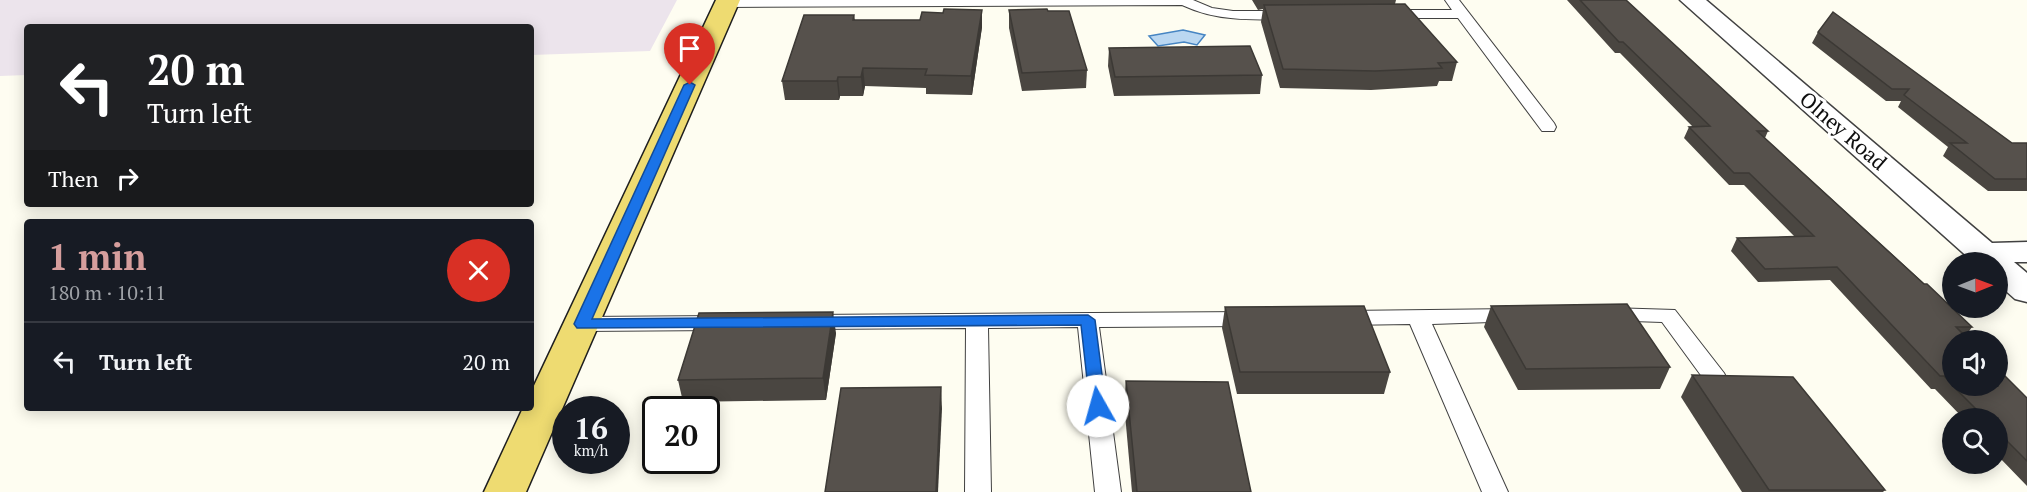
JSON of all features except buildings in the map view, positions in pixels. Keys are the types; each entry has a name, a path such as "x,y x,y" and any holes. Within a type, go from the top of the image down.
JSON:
{"main road":[{"path":"505,492 728,2"}],"street":[{"name":"Olney Road","path":"1692,0 1983,252"},
{"path":"2008,256 2027,252"},
{"name":"Olney Road","path":"2008,274 2027,291"}],"lane":[{"path":"1452,0 1548,128"},
{"path":"728,2 1183,1 1203,11 1232,16 1301,15"},
{"path":"1370,15 1462,14"},
{"path":"1585,316 1668,315 1716,379"},
{"path":"1324,318 1537,316"},
{"path":"1418,317 1495,492"},
{"path":"787,322 1264,319"},
{"path":"1088,320 1108,492"},
{"path":"977,321 978,492"},
{"path":"582,324 740,323"}],"shaded area":[{"path":"0,0 677,0 650,51 534,55 534,24 24,24 24,75 0,76"}],"water":[{"path":"1183,30 1205,35 1197,45 1184,42 1158,46 1149,36"}],"route":[{"path":"690,85 582,324 1088,320 1098,406"}]}
